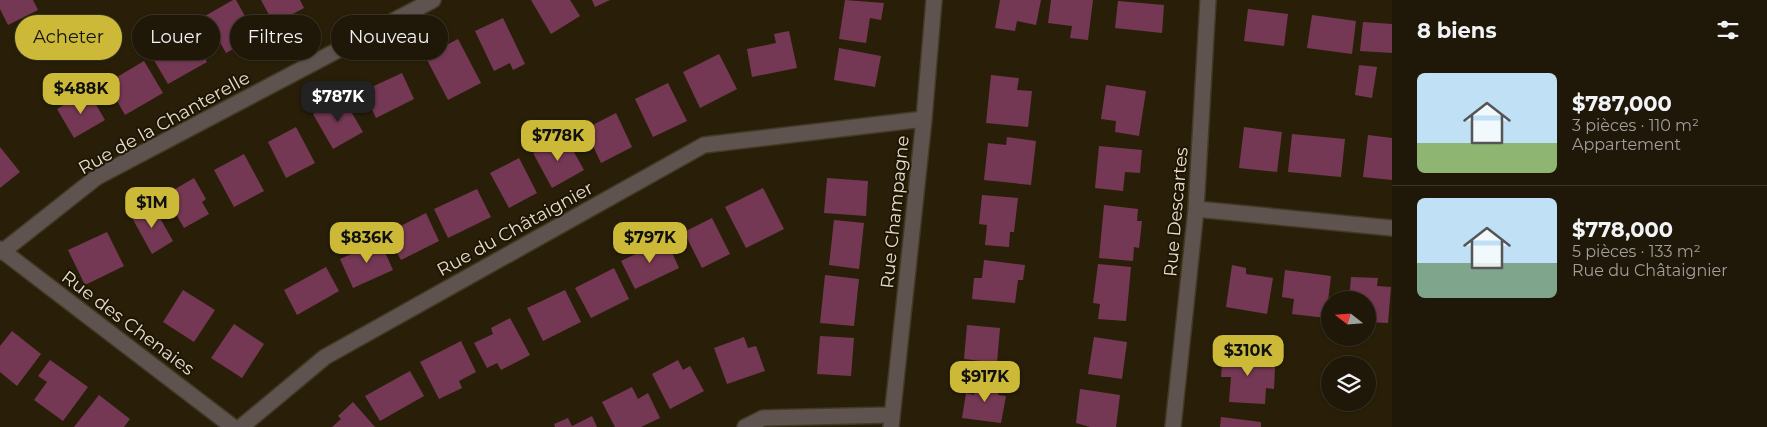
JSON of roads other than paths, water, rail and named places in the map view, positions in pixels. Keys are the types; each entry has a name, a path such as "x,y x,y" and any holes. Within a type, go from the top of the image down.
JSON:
{"street":[{"name":"Rue de la Chanterelle","path":"1,250 97,177 433,0"},
{"name":"Rue Champagne","path":"891,421 924,119 934,0"},
{"name":"Rue Descartes","path":"1173,427 1196,209 1208,0"},
{"name":"Rue du Châtaignier","path":"241,427 325,357 704,145 924,119"},
{"path":"1196,209 1392,228"},
{"name":"Rue des Chenaies","path":"1,250 233,427"},
{"path":"745,427 762,418 891,421"}]}
